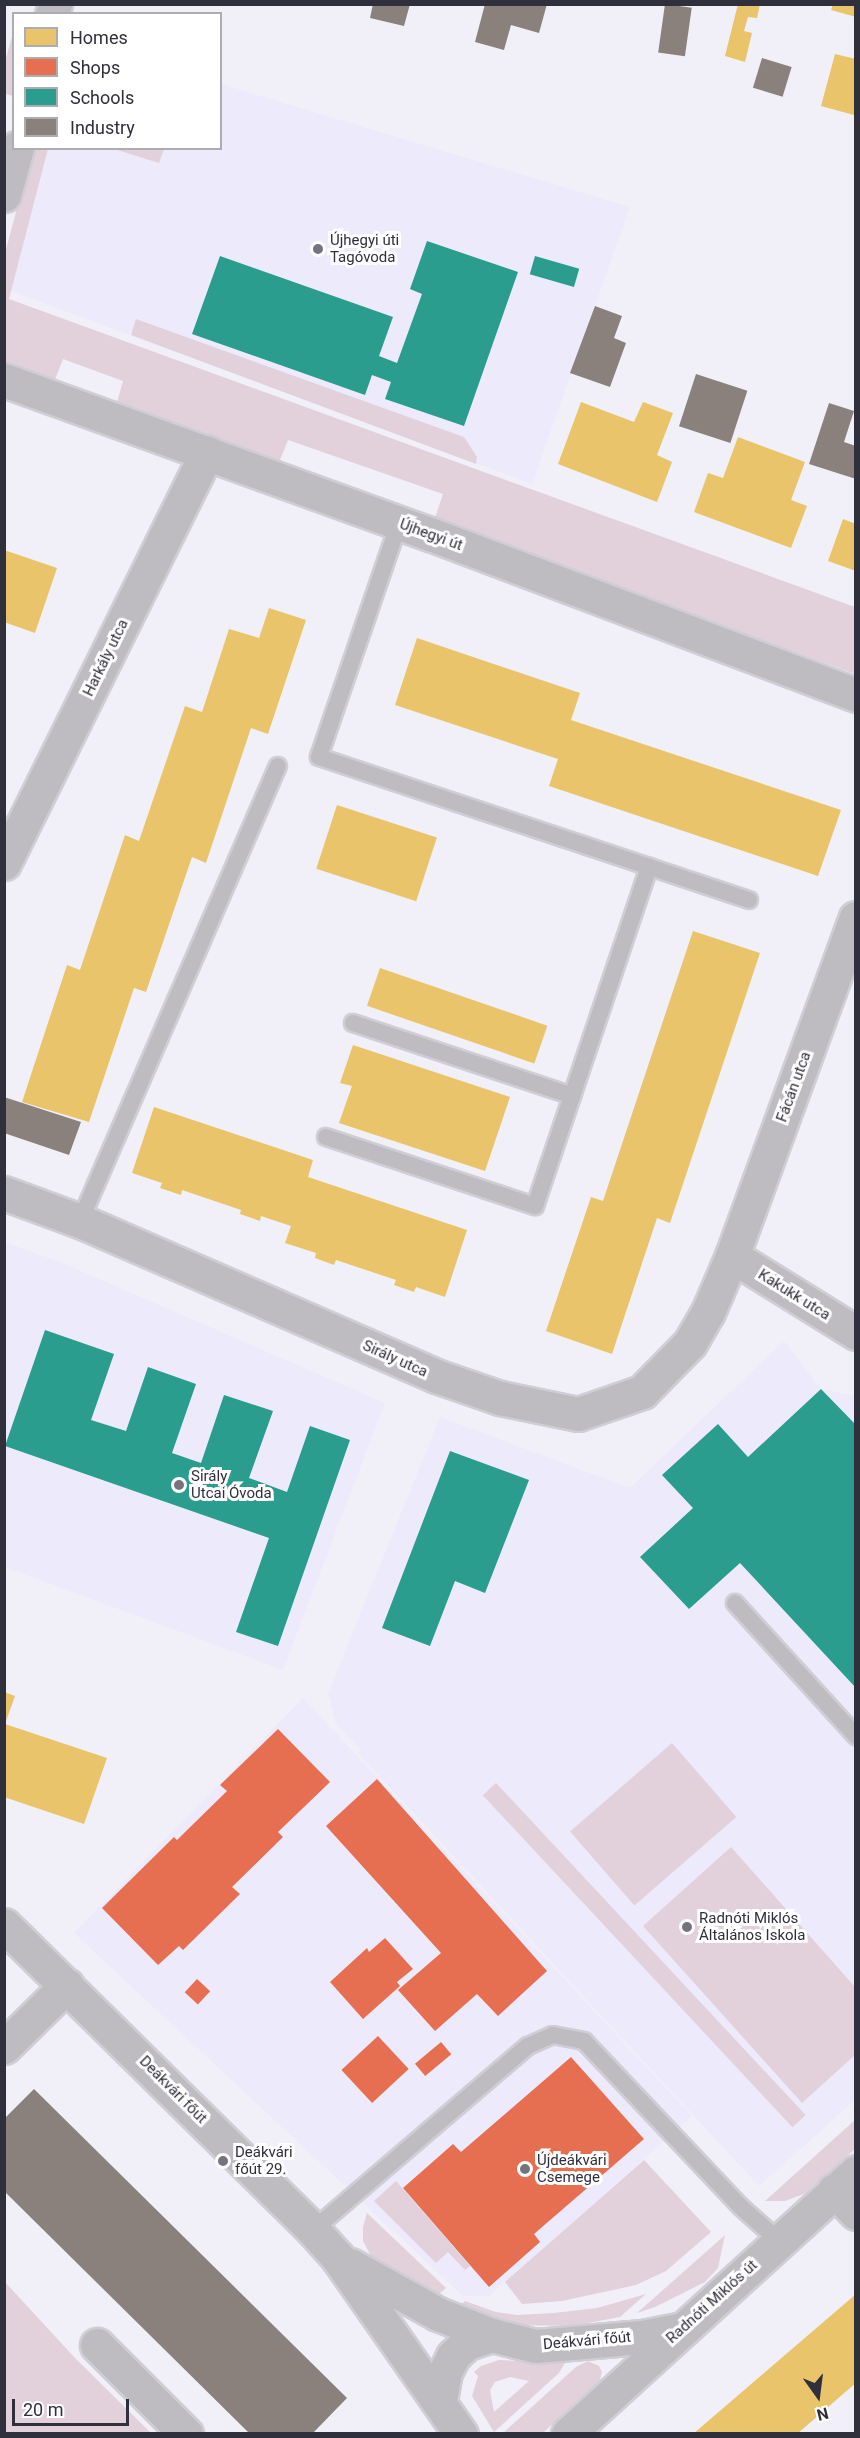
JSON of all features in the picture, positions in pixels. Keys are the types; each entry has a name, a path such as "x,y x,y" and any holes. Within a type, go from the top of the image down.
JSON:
{"street":[{"path":"4,195 16,150"},
{"name":"Újhegyi út","path":"4,380 399,523 855,694"},
{"name":"Harkály utca","path":"4,863 207,453"},
{"name":"Fácán utca","path":"732,1256 855,918"},
{"name":"Sirály utca","path":"4,1193 80,1221 436,1376 500,1398 578,1414 642,1392 690,1343 708,1312 732,1256"},
{"name":"Kakukk utca","path":"732,1256 855,1333"},
{"name":"Deákvári főút","path":"4,1925 313,2230 338,2258 461,2433"},
{"path":"4,2047 67,1986"},
{"name":"Radnóti Miklós út","path":"568,2433 779,2241 848,2192"},
{"name":"Deákvári főút","path":"338,2258 424,2307 492,2335 536,2346 642,2337 683,2329"},
{"path":"440,2400 445,2372 453,2356 466,2343 492,2335"},
{"path":"97,2345 186,2433"}],"lane":[{"path":"399,523 319,757 749,900"},
{"path":"80,1221 278,766"},
{"path":"326,1137 535,1206 649,867"},
{"path":"353,1023 572,1096"},
{"path":"735,1604 855,1736"},
{"path":"313,2230 528,2046 553,2035 584,2041 741,2207 779,2241"}],"shaded area":[{"path":"12,37 12,96 5,94 4,65"},
{"name":"Újhegyi úti Tagóvoda","path":"222,84 630,207 532,484 11,291 48,150 222,150"},
{"path":"33,150 48,150 9,299 855,607 855,674 434,521 443,494 288,440 278,465 116,406 123,381 63,359 54,382 5,363 5,253"},
{"path":"117,150 163,150 159,163"},
{"path":"136,319 464,437 477,457 476,464 131,335"},
{"name":"Sirály Utcai Óvoda","path":"4,1242 60,1262 385,1403 283,1670 5,1567"},
{"name":"Radnóti Miklós Általános Iskola","path":"784,1341 821,1389 855,1396 855,2100 759,2186 358,1753 361,1750 336,1723 328,1694 440,1417 630,1488"},
{"path":"303,1698 692,2116 489,2296 463,2296 74,1933"},
{"path":"672,1743 736,1817 634,1906 570,1832"},
{"path":"496,1783 806,2115 792,2127 483,1795"},
{"path":"731,1847 855,1987 855,2055 802,2103 643,1926"},
{"path":"855,2120 855,2149 804,2194 785,2201 765,2201"},
{"path":"644,2160 711,2232 666,2271 636,2285 562,2301 522,2304 505,2282"},
{"path":"396,2181 470,2266 465,2270 448,2252 436,2263 374,2201"},
{"path":"367,2213 446,2288 432,2300 374,2262 363,2241 363,2227"},
{"path":"725,2235 718,2268 705,2282 655,2307 637,2313"},
{"path":"4,2281 76,2359 151,2433 5,2433"},
{"path":"646,2294 620,2317 572,2326 511,2325 456,2309 465,2301 496,2312 517,2315 554,2313 597,2308"},
{"path":"499,2360 565,2363 559,2373 494,2432 472,2396 478,2376 474,2372 481,2366","holes":["510,2377 529,2381 494,2412 490,2390 495,2382"]},
{"path":"588,2361 599,2366 602,2372 600,2380 543,2433 503,2433 576,2367"}],"building: Homes":[{"path":"738,4 760,4 757,18 748,17 744,31 752,33 745,62 725,56"},
{"path":"833,4 856,4 856,17 831,10"},
{"path":"835,54 856,59 854,115 821,106"},
{"path":"581,402 634,422 643,402 673,413 657,455 672,462 657,502 558,464"},
{"path":"738,437 805,462 791,500 807,506 791,548 694,512 708,473 723,478"},
{"path":"843,519 856,524 856,571 828,561"},
{"path":"4,550 57,568 35,633 4,622"},
{"path":"269,608 306,620 268,734 251,728 206,863 192,857 146,992 134,988 89,1122 22,1102 67,965 80,970 125,835 139,841 185,706 202,712 229,629 259,638"},
{"path":"417,638 580,693 571,720 841,810 818,876 549,786 558,759 395,705"},
{"path":"337,805 437,837 416,901 316,869"},
{"path":"693,931 760,953 670,1223 657,1218 612,1354 546,1331 591,1197 603,1201"},
{"path":"380,968 547,1026 534,1063 367,1006"},
{"path":"353,1045 510,1097 485,1171 339,1123 352,1086 340,1083"},
{"path":"154,1107 313,1160 308,1177 467,1230 445,1297 416,1287 414,1292 394,1285 396,1280 336,1260 334,1265 315,1258 316,1253 285,1243 291,1226 261,1216 260,1221 240,1214 241,1210 182,1190 181,1195 160,1188 162,1183 132,1173"},
{"path":"4,1692 15,1696 5,1724 107,1758 84,1824 4,1797"},
{"path":"856,2294 856,2383 797,2434 693,2434"}],"building: Shops":[{"path":"278,1729 330,1782 278,1832 283,1837 232,1887 240,1894 183,1950 179,1946 158,1965 102,1908 174,1837 177,1840 227,1791 220,1785"},
{"path":"377,1779 547,1971 498,2016 477,1994 435,2031 398,1990 441,1953 326,1826"},
{"path":"385,1938 413,1969 397,1982 400,1986 363,2019 330,1982 367,1948 369,1952"},
{"path":"197,1979 210,1991 198,2004 185,1992"},
{"path":"378,2036 409,2069 372,2103 341,2070"},
{"path":"441,2042 451,2054 425,2076 415,2064"},
{"name":"Újdeákvári Csemege","path":"571,2057 644,2139 534,2234 540,2242 489,2287 403,2188 453,2144 461,2152"}],"building: Schools":[{"path":"427,241 518,272 464,426 385,399 391,382 372,375 365,395 192,334 220,256 393,317 379,356 397,363 422,294 410,289"},
{"path":"535,256 579,269 574,287 530,274"},
{"path":"45,1330 114,1354 91,1420 126,1431 148,1367 196,1384 172,1453 201,1463 224,1395 273,1411 249,1478 287,1492 310,1426 350,1440 278,1646 236,1632 269,1538 5,1446"},
{"path":"821,1389 856,1425 856,1688 740,1563 689,1609 640,1557 693,1508 662,1475 718,1424 748,1457"},
{"path":"450,1451 529,1480 485,1593 455,1581 430,1646 382,1628"}],"building: Industry":[{"path":"373,4 410,4 404,26 370,18"},
{"path":"485,4 547,4 539,33 511,25 504,50 475,42"},
{"path":"665,4 692,8 685,56 658,53"},
{"path":"762,58 792,67 783,97 753,88"},
{"path":"595,306 622,316 614,338 626,343 610,387 570,373"},
{"path":"696,374 747,391 730,443 679,426"},
{"path":"829,403 854,411 844,442 856,446 856,479 809,464"},
{"path":"4,1097 81,1122 69,1155 4,1133"},
{"path":"34,2089 347,2398 312,2434 250,2434 4,2191 4,2119"}],"place":[{"name":"Újhegyi úti Tagóvoda","path":"318,249"},
{"name":"Sirály Utcai Óvoda","path":"179,1485"},
{"name":"Radnóti Miklós Általános Iskola","path":"687,1927"},
{"name":"Deákvári főút 29.","path":"223,2161"},
{"name":"Újdeákvári Csemege","path":"525,2169"}]}
